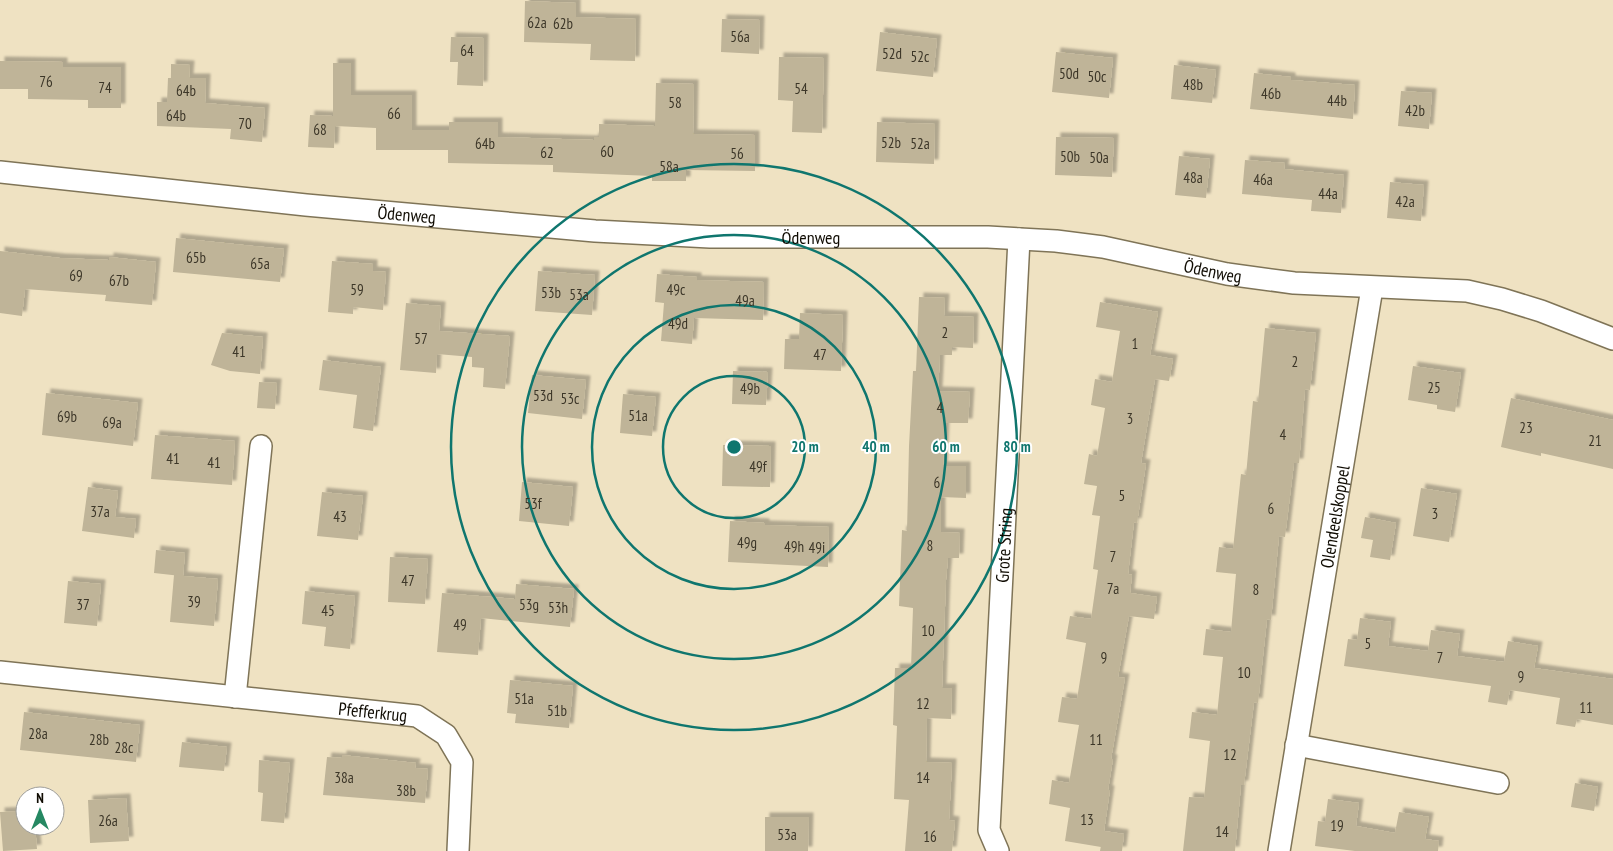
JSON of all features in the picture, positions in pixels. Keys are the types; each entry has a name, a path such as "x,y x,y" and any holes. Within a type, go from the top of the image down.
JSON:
{"street":[{"name":"Ödenweg","path":"0,172 345,209 595,231 710,237 1019,239 1103,246 1227,274 1294,283 1372,288 1447,289 1502,298 1613,339"},
{"name":"Grote String","path":"998,851 989,830 1019,239"},
{"name":"Olendeelskoppel","path":"1279,851 1372,288"},
{"path":"235,697 261,446"},
{"name":"Pfefferkrug","path":"0,672 417,716 446,735 462,762 458,851"},
{"path":"1296,746 1498,783"}],"building":[{"path":"525,1 576,3 576,17 636,19 635,61 590,60 591,44 524,42"},
{"path":"722,19 760,20 759,54 721,52"},
{"path":"880,32 937,39 933,77 876,71"},
{"path":"451,37 484,38 483,86 457,85 458,62 450,62"},
{"path":"1056,52 1113,58 1109,98 1052,92"},
{"path":"779,57 824,58 822,133 792,132 793,101 778,100"},
{"path":"0,61 63,62 63,67 121,67 121,108 88,108 88,100 28,99 28,89 0,89"},
{"path":"333,63 351,63 351,95 412,95 412,130 449,130 449,122 498,122 498,137 594,140 594,137 599,137 599,124 655,126 656,83 694,84 693,134 755,135 755,171 686,170 686,181 652,181 652,176 553,172 553,165 448,163 448,150 376,150 376,128 335,126 334,148 308,147 310,115 333,116"},
{"path":"171,64 190,65 189,78 206,78 205,103 265,108 262,142 230,139 231,129 157,126 157,102 167,102 168,78 171,78"},
{"path":"1174,65 1216,70 1212,103 1171,99"},
{"path":"1254,73 1291,77 1291,80 1355,85 1353,119 1250,109"},
{"path":"1401,91 1432,93 1429,129 1398,126"},
{"path":"877,122 935,124 934,164 876,162"},
{"path":"1056,137 1114,138 1112,177 1055,175"},
{"path":"1179,156 1210,159 1206,198 1175,195"},
{"path":"1245,160 1285,163 1284,169 1344,175 1341,213 1311,211 1312,200 1242,194"},
{"path":"1390,182 1424,185 1421,221 1387,218"},
{"path":"176,238 284,249 280,282 173,272"},
{"path":"0,251 60,258 109,260 109,257 156,262 152,305 105,301 106,295 25,289 22,316 0,313"},
{"path":"332,261 373,264 373,271 386,272 383,310 353,307 353,314 328,312"},
{"path":"538,271 595,275 592,315 535,311"},
{"path":"657,274 697,277 697,280 764,282 763,320 694,318 692,344 661,341 664,303 655,302"},
{"path":"919,297 945,298 944,316 974,317 973,348 952,347 952,355 940,355 938,391 970,392 968,423 945,423 943,466 966,466 966,498 941,497 941,532 960,533 959,558 948,558 946,580 942,688 952,688 951,719 927,718 926,762 952,763 949,820 955,821 952,851 905,851 909,800 894,799 897,726 893,725 895,668 911,668 913,608 899,606 902,530 907,531 909,446 913,371 916,371"},
{"path":"1100,302 1158,312 1150,355 1173,359 1169,381 1155,379 1141,463 1146,464 1137,523 1134,522 1128,574 1132,575 1130,593 1157,597 1154,619 1129,616 1118,677 1125,678 1111,759 1113,759 1108,790 1110,790 1104,831 1124,834 1122,851 1100,851 1101,847 1065,841 1070,808 1049,804 1052,780 1069,783 1079,725 1058,722 1062,697 1077,699 1086,643 1066,639 1070,616 1091,619 1098,570 1093,569 1100,516 1092,515 1097,486 1084,484 1089,454 1097,456 1105,408 1091,405 1095,379 1112,382 1120,331 1096,327"},
{"path":"406,303 441,306 439,331 510,336 505,389 483,387 484,368 472,367 472,357 437,354 436,373 400,370"},
{"path":"800,313 843,315 841,371 784,369 785,339 799,339"},
{"path":"1265,328 1316,333 1310,390 1305,389 1299,463 1294,463 1285,537 1279,536 1271,620 1267,619 1258,703 1254,702 1244,785 1241,785 1235,851 1183,851 1189,797 1204,798 1210,741 1189,738 1192,712 1217,715 1223,657 1203,655 1206,629 1231,632 1236,574 1216,572 1219,547 1233,549 1241,474 1246,475 1253,401 1258,402"},
{"path":"222,333 263,337 260,374 230,371 211,365"},
{"path":"323,360 381,367 373,431 353,428 357,395 319,390"},
{"path":"1413,366 1461,373 1455,412 1437,409 1437,405 1408,400"},
{"path":"733,371 768,372 766,405 732,404"},
{"path":"532,375 586,380 582,419 528,413"},
{"path":"259,382 277,383 275,409 257,408"},
{"path":"46,393 138,403 133,446 42,435"},
{"path":"623,394 656,397 652,436 620,433"},
{"path":"1511,398 1613,420 1613,469 1541,453 1541,456 1501,447"},
{"path":"155,435 235,441 232,485 151,479"},
{"path":"723,445 771,446 770,487 722,486"},
{"path":"522,482 573,487 569,526 519,521"},
{"path":"88,487 118,491 115,517 136,519 134,538 82,531"},
{"path":"1421,488 1457,494 1449,542 1413,536"},
{"path":"322,492 363,496 358,540 317,536"},
{"path":"1365,517 1396,523 1390,560 1370,557 1373,540 1361,538"},
{"path":"730,521 765,523 765,525 829,527 828,567 728,562"},
{"path":"156,550 185,553 183,576 218,579 214,626 170,622 174,575 154,573"},
{"path":"390,557 428,559 425,604 388,602"},
{"path":"68,581 101,584 97,626 64,623"},
{"path":"516,584 574,589 570,627 481,618 478,655 437,652 442,593 515,599"},
{"path":"305,591 355,596 350,649 324,646 326,627 302,624"},
{"path":"1360,618 1391,622 1388,646 1428,651 1431,630 1460,634 1457,656 1504,662 1508,641 1538,646 1534,668 1613,679 1613,725 1577,719 1575,727 1556,724 1560,698 1510,690 1507,705 1488,702 1491,686 1344,666 1348,639 1357,640"},
{"path":"510,680 573,686 569,728 515,723 516,714 507,713"},
{"path":"24,712 140,725 136,762 20,750"},
{"path":"182,742 227,747 224,771 179,767"},
{"path":"342,755 416,763 415,768 428,769 425,803 323,795 327,757 342,758"},
{"path":"259,760 290,763 284,823 261,821 263,793 258,792"},
{"path":"1575,783 1598,787 1594,811 1571,807"},
{"path":"126,798 129,841 90,843 88,800"},
{"path":"1328,799 1359,803 1356,826 1395,833 1399,812 1429,817 1425,839 1439,841 1438,851 1355,851 1315,846 1318,821 1325,822"},
{"path":"15,811 15,836 36,836 37,849 3,851 0,812"},
{"path":"765,817 809,817 808,851 765,851"}]}
